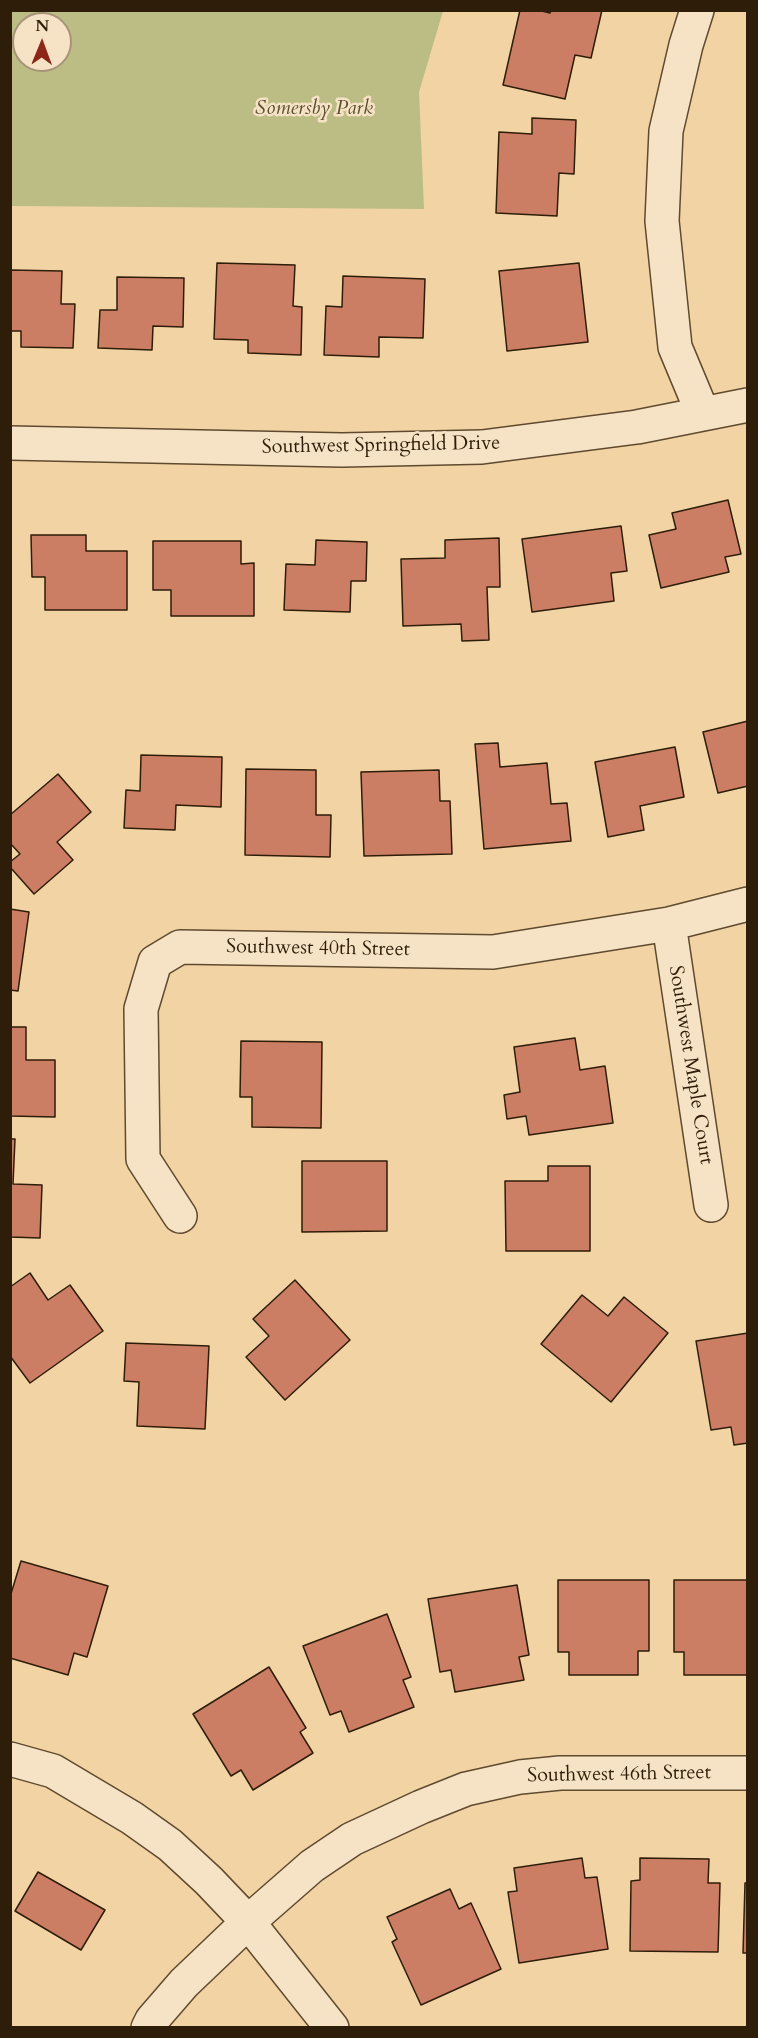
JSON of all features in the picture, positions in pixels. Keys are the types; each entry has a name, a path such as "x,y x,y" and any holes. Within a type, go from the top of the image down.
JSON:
{"street":[{"path":"697,10 686,45 666,131 662,221 675,347 703,414"},
{"name":"Southwest Springfield Drive","path":"10,443 342,450 482,447 637,427 747,405"},
{"name":"Southwest 40th Street","path":"180,1216 143,1160 141,1009 155,962 180,947 493,952 669,924 747,904"},
{"name":"Southwest Maple Court","path":"669,924 711,1205"},
{"path":"10,1758 53,1771 132,1818 170,1845 248,1922 332,2028"},
{"name":"Southwest 46th Street","path":"148,2028 152,2020 184,1983 248,1922 312,1866 352,1839 421,1807 466,1789 520,1777 560,1773 747,1773"}],"green space":[{"name":"Somersby Park","path":"11,10 443,11 419,92 424,209 11,206"}],"building":[{"path":"520,10 550,13 551,10 602,10 591,58 575,55 565,99 503,85"},
{"path":"532,118 576,120 574,174 559,173 557,216 496,213 499,132 532,134"},
{"path":"217,263 295,265 293,306 302,307 301,355 248,353 248,340 214,339"},
{"path":"579,263 588,342 507,351 499,271"},
{"path":"10,270 62,271 61,304 75,304 73,348 21,347 21,331 10,331"},
{"path":"343,276 425,279 423,338 379,337 379,357 324,355 326,306 342,307"},
{"path":"117,277 184,278 183,327 153,326 152,350 98,348 100,310 117,310"},
{"path":"728,500 741,554 725,557 729,572 661,588 649,535 676,529 672,513"},
{"path":"621,526 627,571 611,573 614,601 532,612 522,539"},
{"path":"31,535 86,535 86,551 127,551 127,610 45,610 45,577 32,577"},
{"path":"499,538 500,587 487,587 489,640 462,641 461,624 403,626 401,559 445,558 445,540"},
{"path":"316,540 367,542 366,581 351,581 350,612 284,610 286,564 315,565"},
{"path":"153,541 241,541 241,564 254,563 254,616 171,616 171,590 153,590"},
{"path":"748,721 748,786 718,793 703,732"},
{"path":"498,743 500,767 547,763 551,804 567,803 571,841 484,849 475,744"},
{"path":"675,747 684,797 640,806 644,830 608,837 595,762"},
{"path":"141,755 222,757 221,807 176,805 175,830 124,828 126,790 140,791"},
{"path":"246,769 316,770 316,815 331,815 330,857 245,855"},
{"path":"439,770 440,801 450,801 452,854 364,856 361,772"},
{"path":"58,774 91,812 57,842 73,860 34,894 10,867 10,862 20,854 10,843 10,815"},
{"path":"10,909 29,912 18,991 10,990"},
{"path":"10,1027 26,1027 26,1060 55,1060 55,1117 10,1116"},
{"path":"575,1038 580,1070 605,1066 613,1123 529,1135 526,1116 507,1119 504,1095 520,1092 514,1047"},
{"path":"241,1041 322,1042 321,1128 252,1127 252,1097 240,1097"},
{"path":"10,1139 15,1139 13,1184 42,1185 40,1238 10,1237"},
{"path":"302,1161 387,1161 387,1231 302,1232"},
{"path":"548,1166 590,1166 590,1251 506,1251 505,1181 548,1181"},
{"path":"30,1273 48,1300 70,1285 103,1331 30,1383 10,1356 10,1287"},
{"path":"295,1280 350,1340 285,1400 246,1357 269,1336 253,1319"},
{"path":"582,1295 608,1316 624,1297 668,1333 611,1402 541,1344"},
{"path":"748,1333 748,1443 734,1445 731,1427 711,1430 696,1341"},
{"path":"126,1343 209,1346 205,1429 137,1426 139,1382 124,1381"},
{"path":"21,1561 108,1586 87,1657 74,1653 68,1675 10,1658 10,1597"},
{"path":"558,1580 649,1580 649,1651 638,1651 638,1675 569,1675 569,1652 558,1652"},
{"path":"674,1580 748,1580 748,1675 684,1675 684,1652 674,1652"},
{"path":"517,1585 529,1655 519,1657 524,1680 455,1692 451,1670 440,1672 428,1599"},
{"path":"387,1614 411,1677 403,1680 414,1707 349,1732 341,1711 330,1715 303,1646"},
{"path":"269,1667 306,1728 300,1732 313,1753 253,1790 241,1770 231,1776 193,1714"},
{"path":"582,1858 585,1878 597,1877 608,1949 519,1963 508,1892 517,1891 514,1868"},
{"path":"640,1858 709,1859 708,1883 720,1883 718,1952 630,1951 631,1881 640,1880"},
{"path":"38,1872 105,1910 81,1950 15,1911"},
{"path":"745,1883 748,1883 748,1953 743,1953"},
{"path":"450,1889 459,1909 471,1903 501,1969 421,2005 392,1942 397,1939 387,1917"}]}
